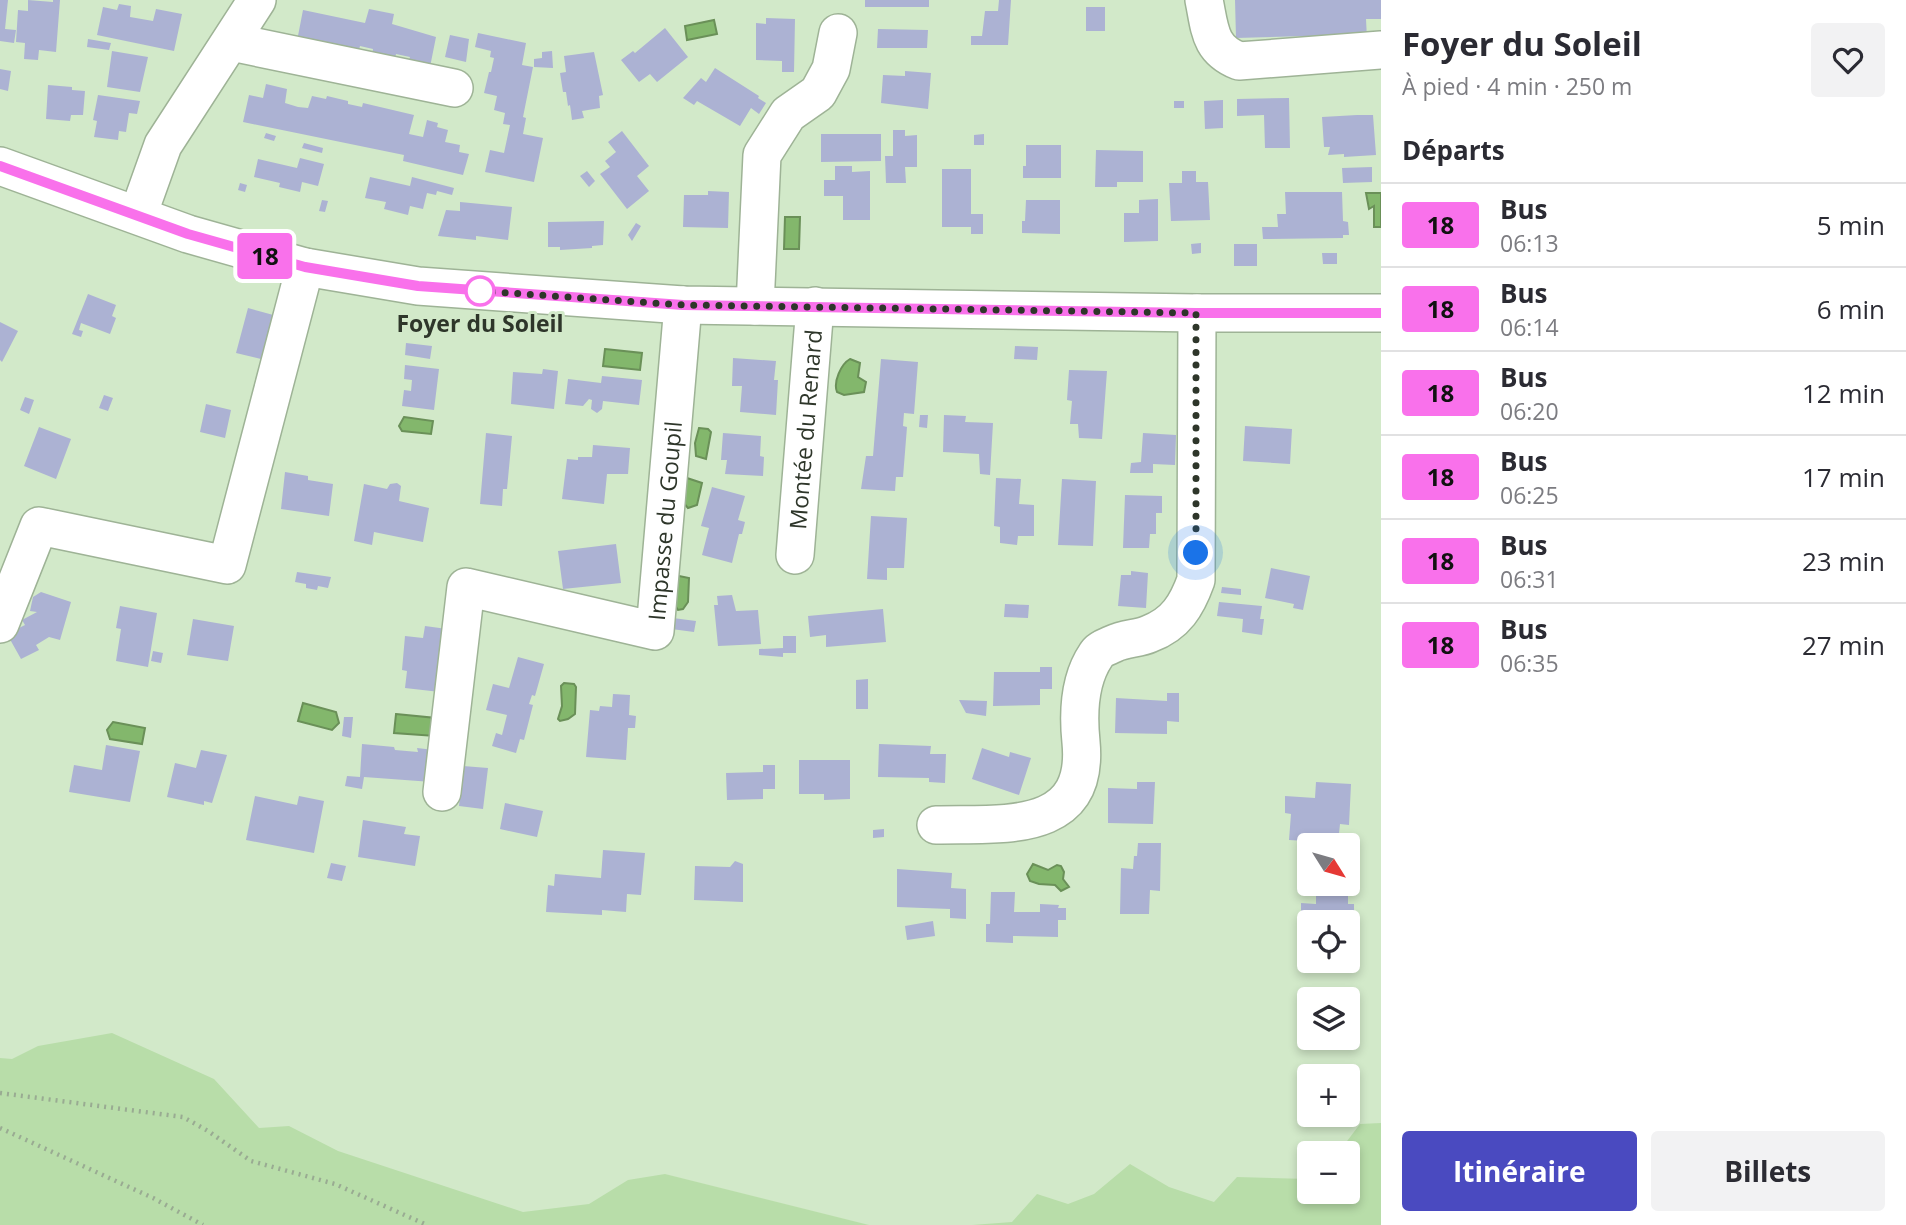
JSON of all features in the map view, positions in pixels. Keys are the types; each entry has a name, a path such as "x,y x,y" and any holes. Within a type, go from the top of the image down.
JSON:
{"street":[{"path":"138,215 163,145 257,0"},
{"path":"1204,0 1212,40 1225,55 1240,61 1381,50"},
{"path":"755,306 762,155 788,114 818,93 831,69 838,33"},
{"path":"231,42 454,88"},
{"path":"0,166 188,234 305,267 418,286 683,305 1196,313 1381,313"},
{"path":"0,624 39,526 227,565 305,267"},
{"name":"Impasse du Goupil","path":"442,792 466,587 655,631 683,305"},
{"name":"Montée du Renard","path":"795,555 815,306"},
{"path":"936,825 1023,822 1044,817 1063,803 1075,789 1083,762 1079,720 1084,676 1097,651 1120,640 1148,635 1171,624 1188,603 1196,580 1196,313"}],"path":[{"path":"0,1093 183,1117 251,1161 335,1184 427,1225"},
{"path":"0,1128 153,1198 203,1225"}],"shaded area":[{"path":"714,20 717,34 687,40 685,26"},
{"path":"1366,193 1381,193 1381,227 1374,227 1374,206 1369,209"},
{"path":"785,217 800,217 799,249 784,249"},
{"path":"605,349 642,353 640,370 603,366"},
{"path":"850,359 860,363 858,377 866,382 864,392 844,395 837,392 836,383 841,369"},
{"path":"404,417 433,421 431,434 402,431 399,426"},
{"path":"699,428 711,432 706,459 696,456 695,443"},
{"path":"687,478 702,483 697,505 688,508 681,500"},
{"path":"674,577 689,578 688,602 683,609 678,610 673,602"},
{"path":"564,683 574,684 576,687 575,714 560,721 561,686"},
{"path":"303,703 336,712 339,723 332,730 298,721"},
{"path":"396,714 436,718 435,736 394,733"},
{"path":"113,722 145,728 142,744 110,739 107,730"},
{"path":"1033,864 1048,870 1057,865 1061,866 1063,879 1069,887 1061,891 1055,885 1030,881 1027,874"},
{"path":"112,1033 214,1079 259,1128 289,1126 338,1151 523,1212 589,1204 628,1180 665,1174 869,1225 0,1225 0,1058 12,1059 38,1046"},
{"path":"1381,1123 1381,1225 972,1225 1012,1222 1037,1194 1068,1204 1094,1194 1130,1164 1169,1187 1214,1202 1237,1177 1297,1179 1297,1204 1360,1204 1360,1141 1347,1141 1360,1124"}],"building":[{"path":"0,0 8,0 5,29 16,30 14,43 0,41"},
{"path":"28,0 60,0 56,52 39,50 38,60 24,59 25,43 16,42 18,10 28,11"},
{"path":"865,0 929,0 929,7 865,7"},
{"path":"999,0 1011,0 1008,45 971,45 971,36 982,36 985,11 998,11"},
{"path":"1235,0 1381,0 1381,19 1366,19 1367,39 1309,42 1308,36 1236,38"},
{"path":"119,4 131,6 130,17 153,21 156,9 182,14 174,51 97,35 103,7 117,10"},
{"path":"1086,7 1105,7 1105,31 1086,31"},
{"path":"369,9 394,14 392,24 436,37 430,67 408,63 410,57 396,54 393,68 371,63 373,49 360,46 358,54 297,41 303,10 365,23"},
{"path":"766,18 795,19 794,72 782,72 782,61 756,60 756,23 766,24"},
{"path":"665,28 688,57 657,82 650,74 639,82 621,60 633,51 635,53"},
{"path":"878,29 928,30 927,48 877,48"},
{"path":"478,33 526,43 522,65 533,67 523,117 526,118 523,134 543,138 534,182 485,172 490,150 504,153 510,125 503,124 505,113 494,110 497,96 484,93 494,58 490,57 491,51 475,47"},
{"path":"450,35 469,39 466,62 445,57"},
{"path":"88,39 111,43 109,50 87,47"},
{"path":"112,51 148,57 140,92 107,87"},
{"path":"552,51 553,68 534,67 534,59 542,58 542,52"},
{"path":"594,52 603,95 599,96 600,108 582,111 584,118 572,120 560,73 566,72 564,56"},
{"path":"715,68 766,103 759,114 751,108 740,126 697,101 694,105 683,98 701,78 706,82"},
{"path":"0,69 11,71 8,91 0,89"},
{"path":"905,71 931,73 928,109 881,103 883,75 905,76"},
{"path":"266,84 287,89 285,103 298,107 308,108 312,96 326,99 327,96 348,101 348,104 362,107 363,103 414,115 409,134 423,137 427,120 438,123 437,127 448,130 445,142 460,145 459,152 469,154 463,175 403,161 404,155 243,122 249,95 263,98"},
{"path":"48,85 85,91 83,115 71,115 70,121 46,119"},
{"path":"98,95 140,101 137,114 129,113 126,132 119,131 118,140 94,137 97,121 93,120"},
{"path":"1289,98 1290,148 1265,148 1264,115 1237,116 1237,99"},
{"path":"1223,100 1223,128 1205,129 1204,101"},
{"path":"1174,101 1184,101 1184,108 1174,108"},
{"path":"1373,115 1376,155 1328,155 1330,147 1324,147 1322,117"},
{"path":"893,130 905,130 905,136 917,135 917,167 905,167 906,183 886,183 885,156 893,156"},
{"path":"622,131 649,166 637,176 649,191 627,209 600,174 610,167 605,161 616,152 608,142"},
{"path":"266,133 276,136 274,141 264,138"},
{"path":"821,134 881,134 881,161 821,162"},
{"path":"984,134 984,145 974,145 974,135"},
{"path":"304,143 323,148 322,153 302,148"},
{"path":"1026,145 1061,145 1061,178 1023,178"},
{"path":"1096,150 1143,151 1143,182 1117,182 1117,187 1095,187"},
{"path":"300,158 324,164 318,186 302,182 300,192 279,187 280,183 254,177 258,159 297,168"},
{"path":"835,166 852,166 852,172 870,171 870,220 843,220 843,196 824,196 824,180 835,180"},
{"path":"1372,167 1372,182 1343,183 1342,168"},
{"path":"942,169 971,169 971,214 983,214 983,234 971,234 971,227 942,227"},
{"path":"587,171 595,181 589,187 580,176"},
{"path":"1182,171 1196,171 1196,182 1208,182 1210,220 1171,221 1169,183 1182,183"},
{"path":"370,177 410,186 412,177 454,188 452,195 437,191 436,195 427,193 423,209 410,206 408,215 384,209 386,202 365,198"},
{"path":"240,183 247,185 245,192 238,190"},
{"path":"708,191 729,192 728,228 683,227 684,195 708,195"},
{"path":"1285,192 1342,192 1343,221 1348,222 1349,235 1343,235 1343,238 1263,239 1262,227 1278,227 1277,214 1286,214"},
{"path":"1158,199 1158,241 1124,242 1124,213 1139,213 1139,200"},
{"path":"322,200 328,201 325,212 319,211"},
{"path":"1026,200 1060,200 1060,234 1022,233"},
{"path":"460,202 512,207 508,240 476,236 476,240 438,236 446,210 460,211"},
{"path":"604,221 603,245 560,250 560,247 548,247 548,222"},
{"path":"636,223 641,226 632,241 628,235"},
{"path":"1201,243 1201,253 1192,254 1191,244"},
{"path":"1234,244 1257,244 1257,266 1234,266"},
{"path":"1322,253 1337,253 1337,264 1323,264"},
{"path":"88,294 116,305 112,316 116,318 110,334 81,323 81,337 72,334"},
{"path":"248,308 277,316 265,360 236,353"},
{"path":"0,322 18,331 2,362 0,360"},
{"path":"406,343 432,346 430,359 405,355"},
{"path":"1015,346 1038,347 1037,360 1014,359"},
{"path":"733,358 776,361 776,415 740,412 742,386 732,386"},
{"path":"881,359 918,362 914,414 904,413 903,426 907,427 903,477 896,477 895,491 861,489 866,456 873,456"},
{"path":"405,365 439,369 434,410 402,406 404,390 411,391 412,380 404,379"},
{"path":"543,369 558,371 554,409 511,404 513,372 542,374"},
{"path":"1069,370 1107,371 1102,439 1079,438 1078,424 1070,424 1072,401 1067,400"},
{"path":"602,376 642,380 639,405 603,401 602,409 597,413 591,409 592,400 589,399 583,406 565,404 568,379 601,383"},
{"path":"104,395 113,398 108,411 99,408"},
{"path":"25,397 34,400 29,414 20,410"},
{"path":"206,404 231,410 225,438 200,432"},
{"path":"920,415 928,415 927,428 919,427"},
{"path":"944,415 966,416 965,422 993,423 990,475 980,474 979,454 943,452"},
{"path":"1245,426 1292,429 1290,464 1243,461"},
{"path":"39,427 71,439 56,479 24,466"},
{"path":"486,433 512,436 507,489 503,489 502,506 480,504"},
{"path":"723,433 761,436 763,476 725,474 727,460 721,460"},
{"path":"1143,433 1176,435 1175,465 1153,464 1153,473 1130,473 1131,463 1141,462"},
{"path":"593,445 630,448 628,474 607,474 604,504 562,499 567,459 592,457"},
{"path":"285,472 308,476 308,480 333,484 329,516 281,509"},
{"path":"996,478 1021,479 1019,504 1034,505 1034,536 1018,536 1017,545 1000,543 1000,527 994,526"},
{"path":"1062,479 1096,481 1093,546 1058,545"},
{"path":"397,483 401,486 399,501 429,508 423,542 374,532 372,545 354,541 364,484 387,489 390,484"},
{"path":"712,487 745,496 738,520 745,522 732,563 702,555 709,528 701,526"},
{"path":"1125,495 1162,496 1162,513 1156,513 1156,534 1150,534 1149,548 1123,548"},
{"path":"871,516 907,518 904,568 887,568 887,580 867,579"},
{"path":"616,544 621,583 563,589 558,551"},
{"path":"1271,568 1310,576 1303,610 1293,608 1294,604 1265,598"},
{"path":"1131,571 1148,573 1146,608 1118,606 1121,575 1131,575"},
{"path":"297,572 331,577 328,588 306,588 306,584 295,582"},
{"path":"1222,587 1241,589 1241,595 1221,593"},
{"path":"41,592 71,602 60,640 49,637 36,645 39,650 21,659 7,634 25,625 22,620 37,612 30,611 33,597"},
{"path":"732,595 736,611 758,610 761,644 718,646 714,605 718,605 717,596"},
{"path":"1219,602 1262,606 1262,635 1242,632 1243,619 1217,616"},
{"path":"1005,604 1029,605 1028,618 1004,617"},
{"path":"120,606 157,613 148,667 116,661 121,629 116,628"},
{"path":"883,609 886,642 826,647 826,635 810,637 808,616"},
{"path":"665,617 696,621 694,632 664,628"},
{"path":"193,619 234,626 228,661 187,655"},
{"path":"425,626 447,629 440,692 405,688 407,671 402,670 405,636 423,638"},
{"path":"783,636 796,636 796,653 783,653 783,657 759,655 759,649 783,648"},
{"path":"153,651 163,653 161,663 151,661"},
{"path":"518,657 544,664 535,696 532,695 529,704 533,705 524,740 520,739 516,753 492,746 496,733 502,735 507,715 486,710 493,684 509,688"},
{"path":"1040,667 1052,667 1052,689 1040,689 1040,705 993,706 994,672 1040,672"},
{"path":"868,679 868,709 856,709 856,680"},
{"path":"1167,693 1179,693 1179,722 1167,721 1167,734 1115,733 1116,698 1167,701"},
{"path":"613,694 630,695 629,715 636,716 635,728 628,728 626,760 586,757 590,710 599,711 600,706 612,707"},
{"path":"959,700 987,701 986,716 966,713"},
{"path":"344,717 353,717 351,738 342,736"},
{"path":"362,744 418,752 417,748 434,750 432,782 364,777 362,789 345,786 347,776 360,777"},
{"path":"879,744 931,746 930,754 946,754 945,783 929,782 929,778 878,777"},
{"path":"106,745 140,751 130,802 69,792 74,765 102,770"},
{"path":"982,748 1009,757 1010,752 1031,758 1019,795 972,779"},
{"path":"201,750 227,755 212,803 204,801 204,805 167,797 175,763 196,768"},
{"path":"799,760 850,760 850,799 824,800 824,794 799,794"},
{"path":"763,765 775,765 775,789 763,789 763,799 727,800 726,773 763,772"},
{"path":"463,766 488,768 483,809 459,806"},
{"path":"1137,782 1155,782 1153,824 1108,823 1108,788 1137,789"},
{"path":"1316,782 1351,784 1349,825 1340,824 1339,833 1297,833 1297,840 1289,840 1291,814 1285,813 1285,796 1315,798"},
{"path":"255,796 297,805 299,796 324,801 314,853 246,840"},
{"path":"505,803 543,811 537,837 500,829"},
{"path":"363,820 406,827 404,834 420,836 415,866 358,857"},
{"path":"884,829 884,837 873,838 873,830"},
{"path":"1138,843 1161,843 1160,891 1150,890 1149,914 1120,914 1121,868 1133,869"},
{"path":"603,850 645,853 641,895 627,894 626,912 602,910 602,915 546,912 548,885 554,886 555,874 601,878"},
{"path":"735,861 743,864 743,902 694,900 695,866 730,867"},
{"path":"331,863 346,866 342,881 327,878"},
{"path":"897,869 952,873 951,888 966,889 966,919 950,918 950,909 897,907"},
{"path":"991,892 1015,892 1014,912 1040,912 1040,904 1066,908 1066,920 1058,920 1058,937 1013,936 1013,943 986,942 986,924 990,924"},
{"path":"1316,896 1348,896 1348,904 1354,904 1354,910 1301,910 1301,903 1316,904"},
{"path":"933,921 935,936 907,940 905,926"}],"bus line":[{"name":"18","path":"0,166 188,234 305,267 418,286 683,305 1196,313 1381,313"}],"place":[{"name":"Foyer du Soleil","path":"480,291"}],"route":[{"path":"480,291 683,305 1196,313 1196,553"}]}
